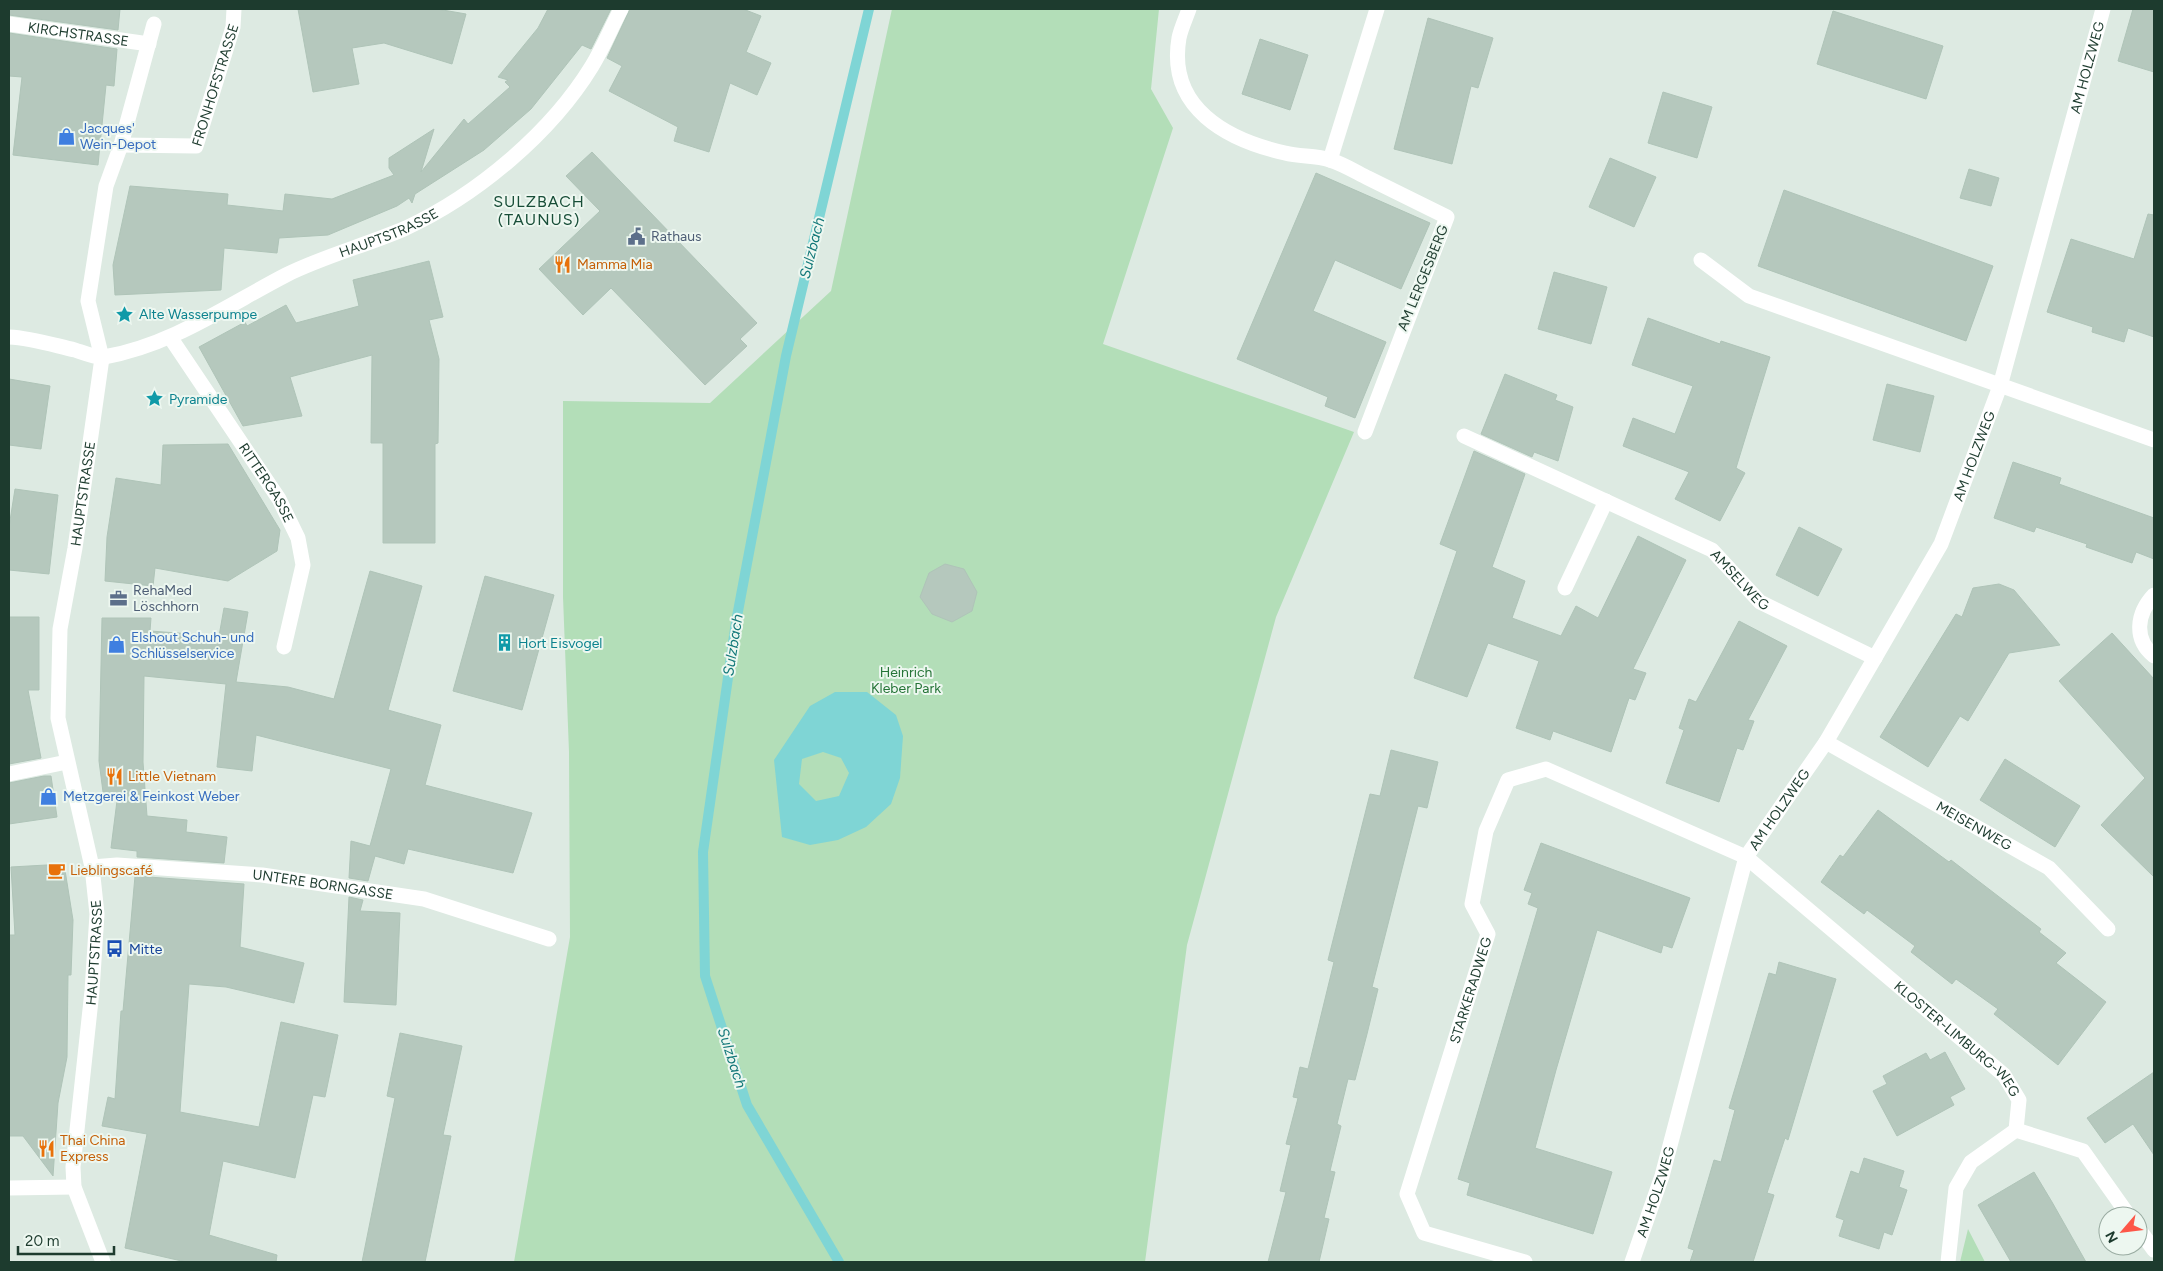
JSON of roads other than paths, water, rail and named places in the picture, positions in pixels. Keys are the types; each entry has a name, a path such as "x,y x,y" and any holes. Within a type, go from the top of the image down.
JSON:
{"street":[{"name":"FRONHOFSTRASSE","path":"121,145 196,146 233,27 234,9"},
{"name":"HAUPTSTRASSE","path":"103,1262 74,1187 73,1167 92,991 97,923 92,866 58,718 60,629 75,548 102,358 170,337 289,274 406,228 474,189 517,153 565,104 592,66 621,9"},
{"name":"AM LERGESBERG","path":"1189,9 1180,36 1178,55 1185,88 1199,110 1224,132 1253,144 1286,154 1330,160 1447,217 1365,432"},
{"path":"1330,160 1377,9"},
{"name":"AM HOLZWEG","path":"1632,1262 1664,1167 1746,858 1826,742 1941,544 2000,386 2103,9"},
{"name":"KIRCHSTRASSE","path":"9,24 149,44"},
{"path":"9,337 34,340 102,358 88,301 106,186 121,145 154,24"},
{"path":"1701,260 1749,296 2154,440"},
{"name":"RITTERGASSE","path":"170,337 278,498 298,538 303,565 284,647"},
{"name":"AMSELWEG","path":"1464,436 1712,550 1760,602 1875,658"},
{"path":"1565,588 1606,501"},
{"path":"2154,595 2145,605 2140,618 2139,631 2143,644 2154,656"},
{"name":"MEISENWEG","path":"1826,742 2049,868 2108,929"},
{"path":"9,774 67,762"},
{"name":"STARKERADWEG","path":"1525,1262 1424,1233 1407,1194 1488,934 1472,904 1486,831 1508,780 1546,769 1746,858"},
{"name":"KLOSTER-LIMBURG-WEG","path":"1746,858 2004,1075 2020,1100 2016,1130"},
{"name":"UNTERE BORNGASSE","path":"92,866 117,865 262,875 424,899 549,939"},
{"path":"1948,1262 1956,1188 1971,1162 2016,1130 2083,1152 2122,1206"},
{"path":"9,1188 74,1187"}],"water":[{"path":"835,692 867,692 896,715 903,736 900,778 891,804 866,827 838,840 810,845 782,837 774,760 810,706","holes":["823,752 841,758 849,773 839,796 816,801 799,784 802,759"]}],"waterway":[{"name":"Sulzbach","path":"839,1262 747,1105 705,976 703,852 736,622 786,356 869,9"}],"place":[{"name":"Jacques' Wein-Depot","path":"66,136"},
{"name":"Rathaus","path":"637,236"},
{"name":"Mamma Mia","path":"563,264"},
{"name":"Alte Wasserpumpe","path":"125,314"},
{"name":"Pyramide","path":"155,399"},
{"name":"RehaMed Löschhorn","path":"119,598"},
{"name":"Hort Eisvogel","path":"504,643"},
{"name":"Elshout Schuh- und Schlüsselservice","path":"117,645"},
{"name":"Little Vietnam","path":"114,776"},
{"name":"Metzgerei & Feinkost Weber","path":"49,796"},
{"name":"Lieblingscafé","path":"56,870"},
{"name":"Mitte","path":"115,949"},
{"name":"Thai China Express","path":"46,1148"}],"district":[{"name":"SULZBACH (TAUNUS)","path":"539,210"}],"park label":[{"name":"Heinrich Kleber Park","path":"906,680"}]}
